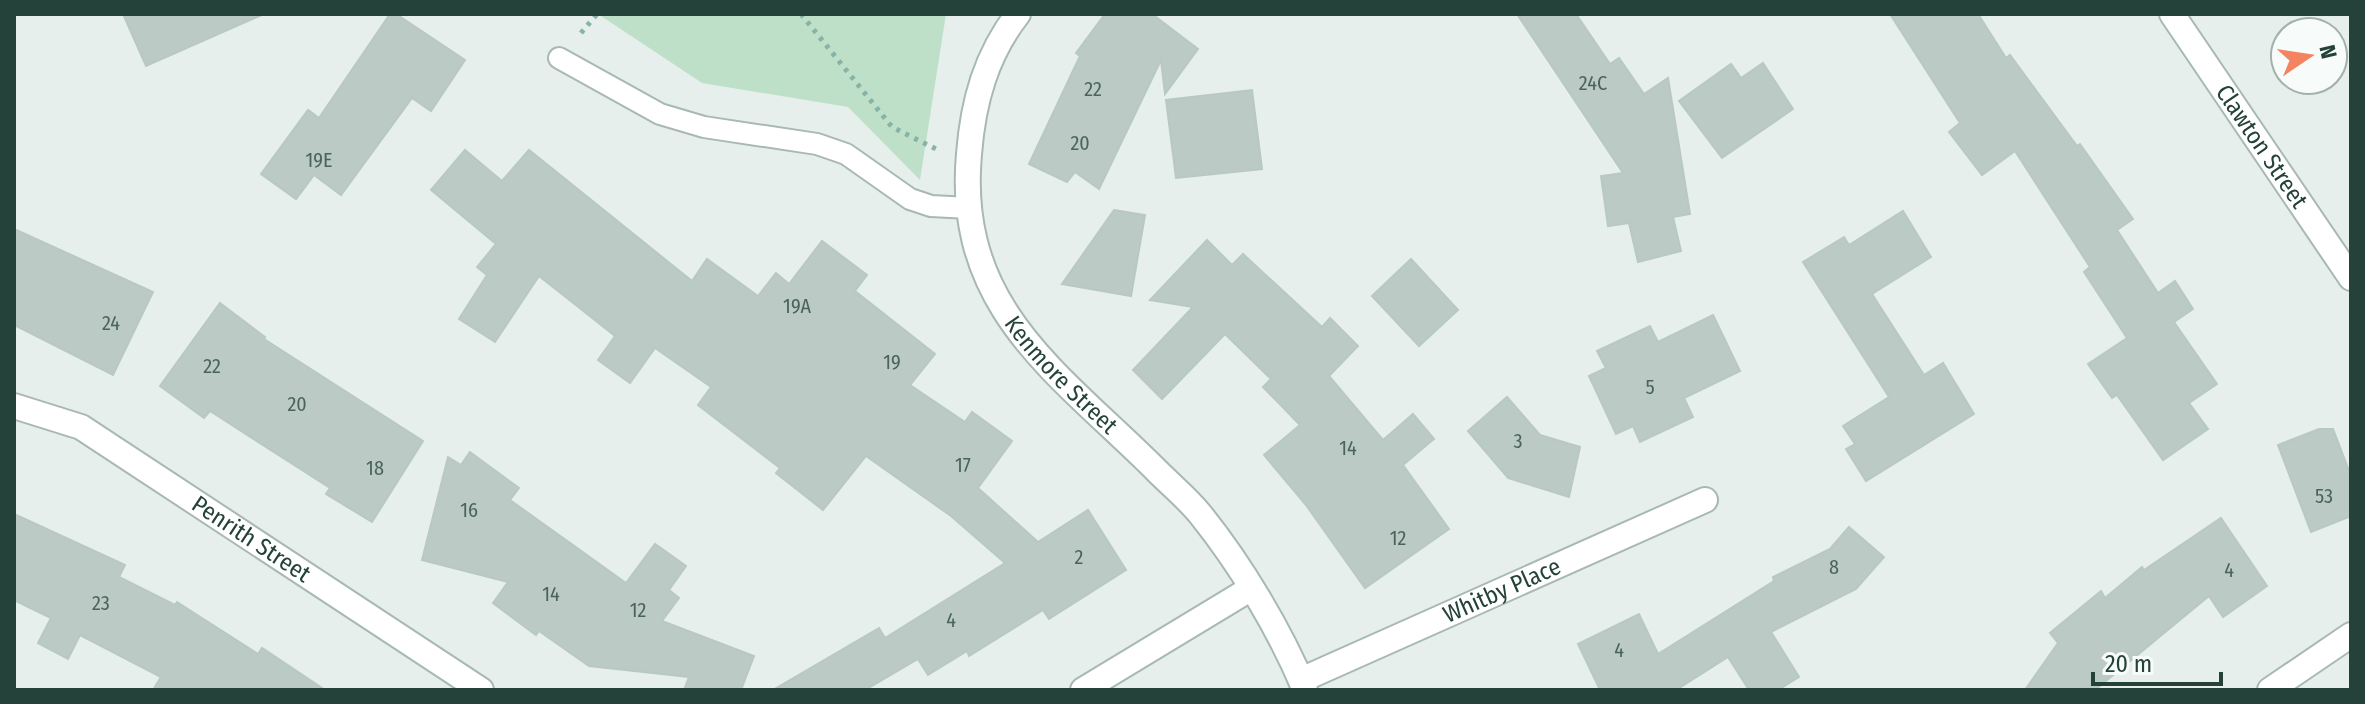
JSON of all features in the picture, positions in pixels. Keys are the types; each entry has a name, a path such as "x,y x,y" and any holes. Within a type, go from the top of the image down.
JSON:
{"street":[{"name":"Kenmore Street","path":"1018,14 1002,35 983,78 972,117 968,165 969,208 974,249 986,282 1021,337 1199,513 1250,589 1303,685"},
{"name":"Clawton Street","path":"2172,14 2351,278"},
{"name":"Penrith Street","path":"14,406 81,427 481,690"},
{"name":"Whitby Place","path":"1303,685 1705,500"},
{"path":"1083,690 1250,589"},
{"path":"2270,690 2351,635"}],"lane":[{"path":"559,58 660,114 704,127 817,144 846,154 910,199 931,206 969,208"}],"path":[{"path":"801,14 892,127 968,165"}],"green space":[{"path":"598,14 946,14 920,180 848,107 702,83"}],"building":[{"path":"123,14 264,14 146,66"},
{"path":"390,14 396,14 465,60 431,111 412,98 341,195 314,175 296,199 261,174 308,110 319,118"},
{"path":"1105,14 1152,14 1198,49 1165,94 1161,60 1099,189 1075,172 1067,182 1029,164 1080,56 1076,53"},
{"path":"1517,14 1576,14 1610,64 1619,58 1644,94 1668,78 1690,214 1673,217 1681,251 1638,262 1629,223 1608,226 1601,176 1623,173"},
{"path":"1890,14 1978,14 2006,58 2010,55 2077,146 2080,144 2133,219 2117,230 2158,293 2175,281 2193,309 2174,322 2217,384 2189,403 2208,429 2163,460 2117,395 2112,398 2088,364 2127,338 2084,272 2090,267 2015,151 1982,175 1949,132 1960,123"},
{"path":"1763,63 1793,109 1722,158 1679,101 1731,64 1741,78"},
{"path":"1252,90 1262,169 1176,178 1166,100"},
{"path":"465,150 502,181 529,150 692,281 707,259 758,296 776,273 789,284 822,241 867,275 855,291 935,354 910,385 965,422 972,412 1012,441 978,488 1038,542 1088,510 1126,570 1049,619 1043,610 969,656 967,651 928,675 918,659 865,690 773,690 879,628 885,638 1005,563 951,516 866,456 823,510 776,473 780,468 698,405 711,387 655,348 630,383 598,360 615,336 539,276 495,342 459,319 487,275 477,267 496,244 431,190"},
{"path":"1114,210 1145,215 1131,296 1062,284"},
{"path":"1903,211 1931,257 1872,294 1924,375 1943,363 1974,414 1866,481 1846,449 1855,444 1843,426 1889,397 1803,262 1844,237 1849,245"},
{"path":"14,229 153,292 113,375 14,325"},
{"path":"1207,240 1232,265 1243,254 1322,327 1330,318 1358,346 1329,376 1383,440 1413,414 1434,439 1403,465 1449,529 1365,588 1306,505 1264,455 1300,425 1263,387 1271,379 1225,334 1162,399 1133,370 1193,307 1150,300"},
{"path":"1411,259 1458,310 1419,346 1372,296"},
{"path":"220,303 264,339 423,441 372,522 326,494 330,488 210,411 204,418 160,386"},
{"path":"1713,315 1740,371 1684,398 1693,417 1640,442 1633,426 1616,434 1589,376 1606,368 1597,351 1650,326 1658,342"},
{"path":"1507,397 1540,435 1580,447 1569,497 1508,478 1468,431"},
{"path":"2319,429 2333,429 2351,476 2351,516 2311,532 2278,445"},
{"path":"470,452 519,488 510,500 626,583 655,544 686,566 669,590 679,598 662,621 754,656 741,690 684,690 689,677 589,666 539,631 536,635 493,603 508,582 422,560 448,457 461,465"},
{"path":"14,514 125,565 119,577 175,605 177,602 258,654 262,648 325,690 153,690 161,677 80,635 68,659 38,643 51,618 14,600"},
{"path":"2221,518 2267,586 2223,617 2209,596 2095,690 2025,690 2058,643 2050,633 2101,591 2105,598 2142,567 2144,570"},
{"path":"1849,527 1884,557 1856,589 1771,632 1799,677 1778,690 1749,690 1728,657 1676,690 1600,690 1578,644 1639,614 1658,654 1774,581 1773,577 1830,549"}]}
